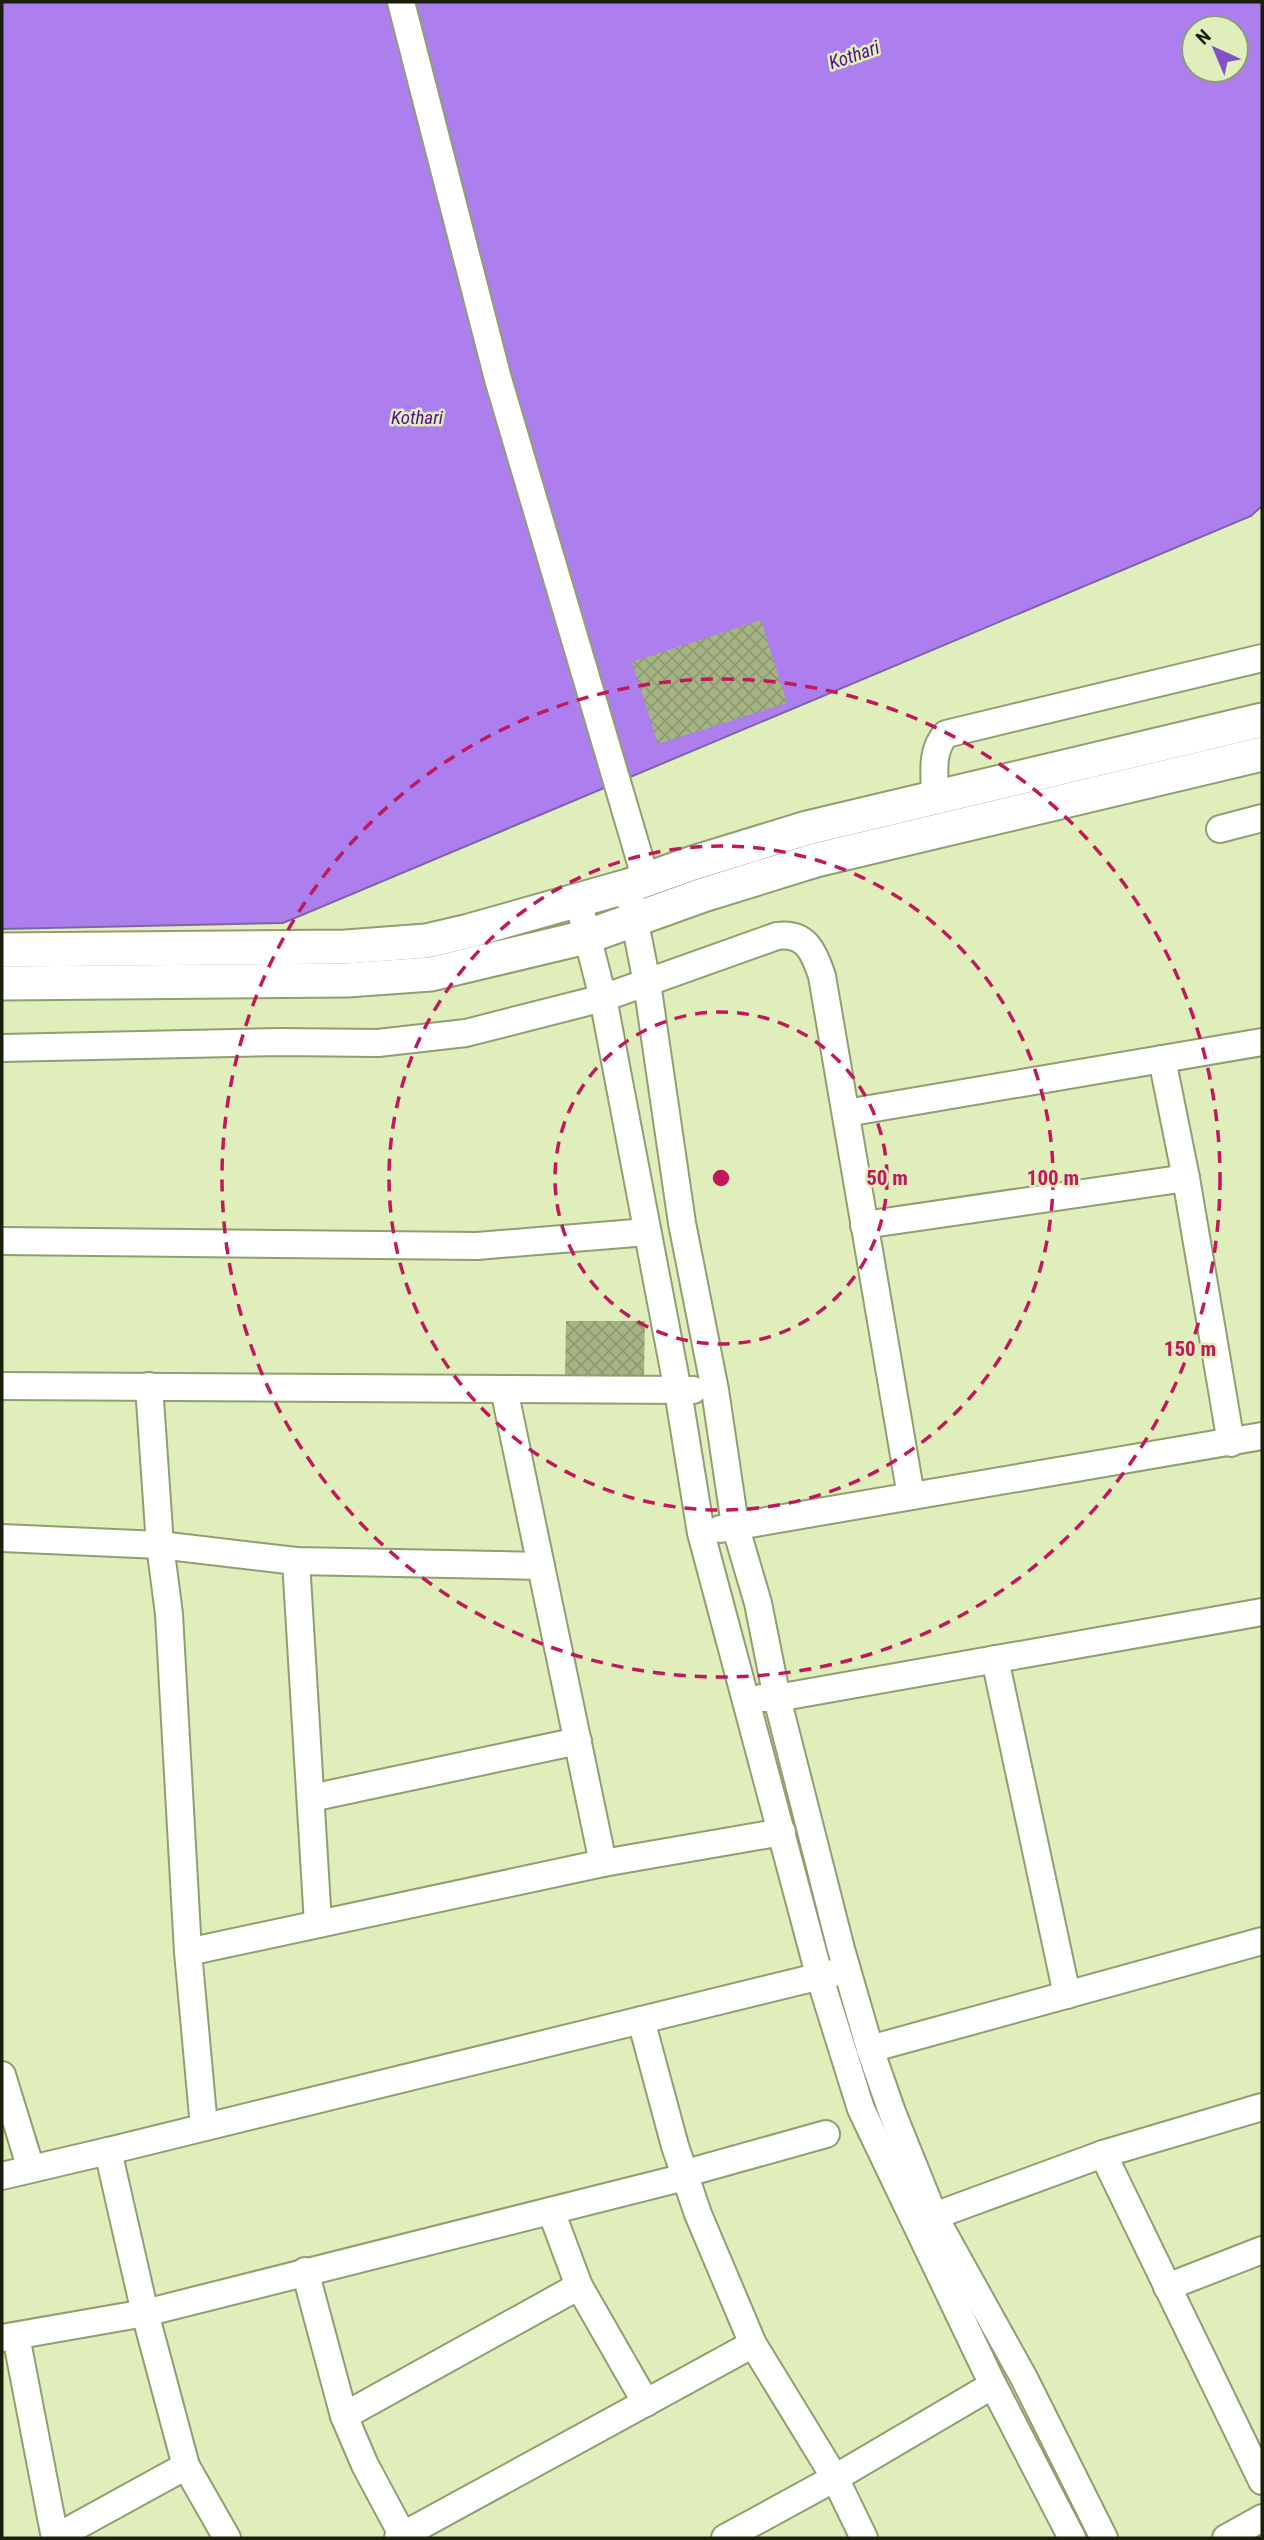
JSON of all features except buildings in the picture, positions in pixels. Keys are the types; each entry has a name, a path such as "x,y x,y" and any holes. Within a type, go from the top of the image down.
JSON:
{"main road":[{"path":"2,950 346,947 426,941 637,883 807,828 1262,720"},
{"path":"2,983 322,981 419,975 586,937 704,895 816,860 1262,754"}],"street":[{"path":"401,2 498,379 637,883 636,921 682,1223 715,1390 735,1525 758,1603 777,1698 847,1970 892,2112 934,2216 1024,2378 1104,2538"},
{"path":"935,797 934,755 938,742 946,734 1262,659"},
{"path":"1220,828 1262,818"},
{"path":"578,900 603,998 678,1391 701,1533 820,1978 861,2109 993,2385 1072,2538"},
{"path":"2,1048 280,1042 378,1043 466,1033 603,998 777,936 788,934 797,937 812,950 822,976 911,1496"},
{"path":"846,1113 1262,1042"},
{"path":"1162,1059 1186,1178 1231,1443"},
{"path":"864,1225 1186,1178"},
{"path":"2,1241 477,1246 647,1232"},
{"path":"2,1386 715,1390"},
{"path":"149,1386 160,1545 169,1614 188,1952 204,2127"},
{"path":"504,1389 603,1863"},
{"path":"701,1533 1262,1436"},
{"path":"2,1538 160,1545 296,1561 541,1566"},
{"path":"296,1561 318,1924"},
{"path":"745,1699 777,1698 1262,1612"},
{"path":"995,1659 1067,1995"},
{"path":"311,1798 578,1741"},
{"path":"188,1952 603,1863 782,1832"},
{"path":"870,2049 1262,1941"},
{"path":"2,2176 847,1970"},
{"path":"640,2020 685,2177 753,2344 835,2478 864,2538"},
{"path":"2,2075 30,2169"},
{"path":"934,2216 1103,2154 1262,2107"},
{"path":"186,2466 55,2538 9,2337 145,2313 685,2177 690,2172 826,2134"},
{"path":"108,2151 145,2313 186,2466 227,2538"},
{"path":"1103,2154 1262,2481"},
{"path":"551,2211 579,2286 646,2403"},
{"path":"1167,2287 1262,2250"},
{"path":"305,2271 344,2416 401,2537 753,2344"},
{"path":"344,2416 579,2286"},
{"path":"725,2538 835,2478 993,2385"},
{"path":"1226,2538 1262,2518"}],"water":[{"name":"Kothari","path":"2,2 1262,2 1262,506 1251,516 283,923 2,929"}]}
